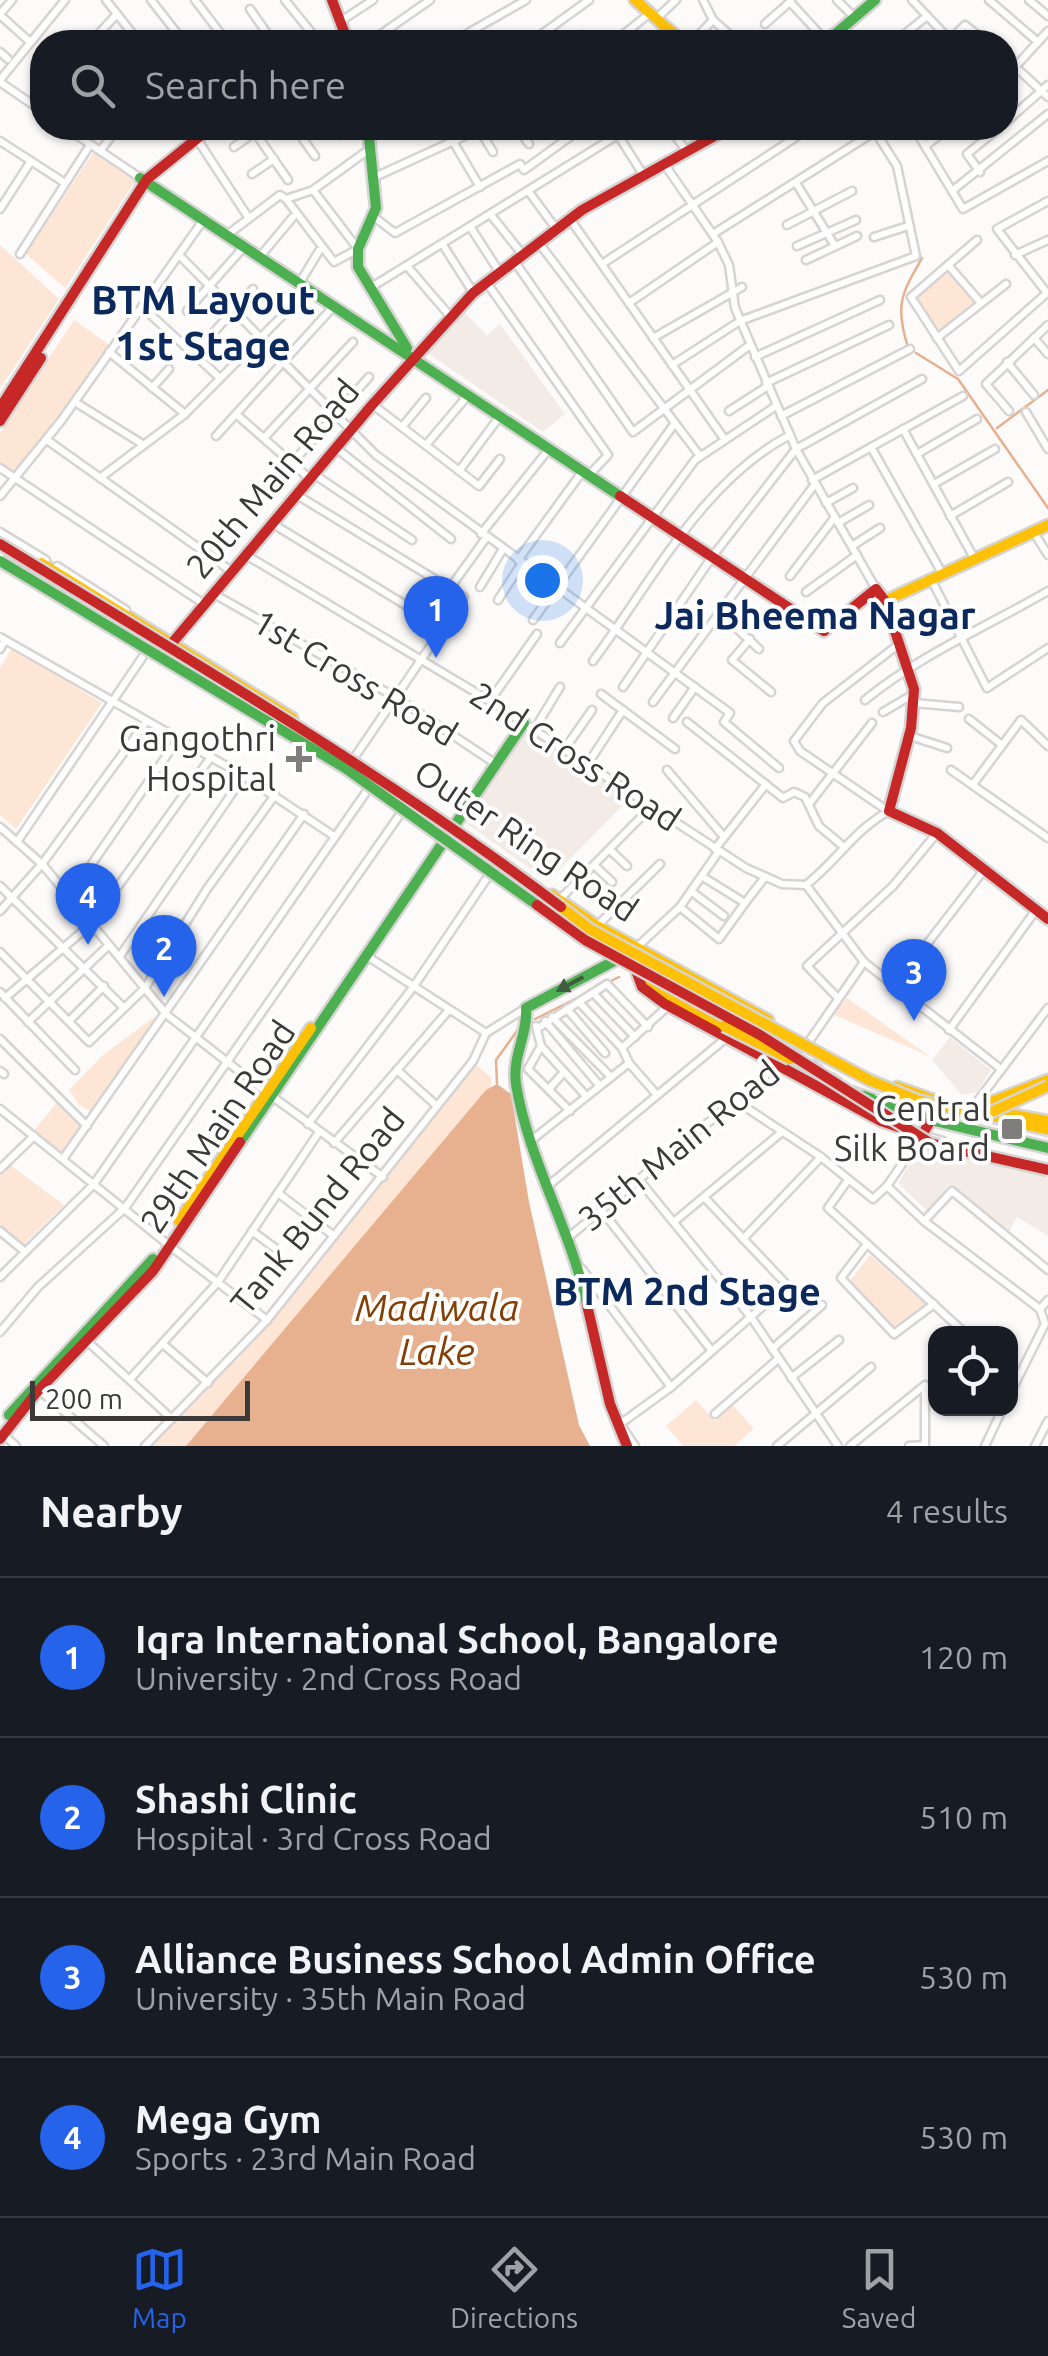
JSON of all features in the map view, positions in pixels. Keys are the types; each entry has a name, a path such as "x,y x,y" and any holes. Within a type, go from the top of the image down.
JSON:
{"main road":[{"path":"332,0 343,30"},
{"path":"635,0 669,30"},
{"path":"841,30 875,0"},
{"path":"0,408 148,181 194,140"},
{"path":"371,140 377,176 373,216 358,249 358,267 407,348"},
{"name":"20th Main Road","path":"174,642 372,405 473,293 570,219 703,140"},
{"path":"148,181 202,222 417,358 824,631 876,589 885,601 900,643 913,698 910,736 889,811 937,833 1048,919"},
{"path":"148,181 263,253 417,358"},
{"path":"0,420 148,181"},
{"path":"885,601 1048,525"},
{"path":"0,538 351,760 487,852 591,930 869,1080 952,1110 982,1116 1048,1083"},
{"name":"Outer Ring Road","path":"0,538 174,642 455,822 559,900 636,949 885,1083 1048,1130"},
{"path":"0,563 345,768 586,940 814,1068 930,1143 1048,1168"},
{"name":"Outer Ring Road","path":"0,563 369,788 614,961 640,974"},
{"name":"29th Main Road","path":"270,1095 443,838 496,764 529,727"},
{"name":"29th Main Road","path":"35,1386 136,1293 443,838"},
{"name":"Tank Bund Road","path":"526,1008 614,961"},
{"path":"640,974 649,985 728,1030 814,1068"},
{"path":"640,974 642,987 668,1006 789,1056 870,1100 931,1120 1048,1148"},
{"path":"526,1008 533,1026 514,1065 534,1139 578,1264 595,1344 627,1446"},
{"path":"728,1030 779,1069 881,1120 922,1135 931,1120"},
{"path":"971,1110 1030,1086 1048,1083"},
{"path":"881,1120 900,1110"},
{"path":"971,1110 1048,1122"},
{"name":"29th Main Road","path":"1,1434 35,1386 168,1244"}],"street":[{"path":"12,0 0,14 30,42 0,81 30,101"},
{"path":"40,30 65,0"},
{"path":"106,0 130,30"},
{"path":"151,0 175,30"},
{"path":"195,0 218,30"},
{"path":"285,0 309,30"},
{"path":"340,22 373,0"},
{"path":"387,30 430,0"},
{"path":"473,30 526,0"},
{"path":"548,30 590,0"},
{"path":"632,30 676,0"},
{"path":"702,0 713,20 724,30"},
{"path":"837,0 854,18"},
{"path":"912,0 939,30"},
{"path":"988,0 1038,42"},
{"path":"1030,0 1048,16"},
{"path":"765,24 791,1 816,30"},
{"path":"250,9 265,30"},
{"path":"103,30 118,14"},
{"path":"910,30 927,16"},
{"path":"703,30 713,20"},
{"path":"1018,66 1048,32"},
{"path":"0,52 8,59"},
{"path":"1018,69 1046,90 1018,112"},
{"path":"1018,140 1048,114"},
{"path":"84,140 148,181"},
{"path":"100,152 109,140"},
{"path":"209,140 248,217"},
{"path":"234,147 242,140"},
{"path":"261,140 288,180"},
{"path":"304,140 316,156"},
{"path":"377,176 456,140"},
{"path":"486,140 493,152"},
{"path":"526,140 529,144"},
{"path":"373,216 395,233 520,164 524,170 565,140"},
{"path":"369,288 610,140"},
{"path":"621,140 644,176"},
{"path":"678,140 687,152"},
{"path":"602,264 792,140"},
{"path":"712,234 859,140"},
{"path":"672,364 740,321 916,256 897,166 880,140"},
{"path":"921,140 962,209 1048,161"},
{"path":"925,146 933,140"},
{"path":"980,172 967,154 984,140"},
{"path":"952,191 1018,140"},
{"path":"0,141 65,184"},
{"path":"452,142 480,186"},
{"path":"20,254 90,145"},
{"path":"286,199 313,190 373,146"},
{"path":"252,174 274,159"},
{"path":"0,209 31,161"},
{"path":"664,164 718,242 729,265 740,321 776,406 814,482 876,589"},
{"path":"796,183 835,246"},
{"path":"0,184 11,192"},
{"path":"231,232 280,195 334,262 358,249 313,190"},
{"path":"787,225 852,190"},
{"path":"529,192 557,230"},
{"path":"978,240 910,296 959,371 1048,292 997,230 1048,201"},
{"path":"491,215 633,432 750,345"},
{"path":"263,253 292,217"},
{"path":"570,219 726,440"},
{"path":"796,246 856,220"},
{"path":"0,496 47,440 202,222"},
{"path":"874,237 908,226"},
{"path":"470,228 500,273"},
{"path":"806,260 857,236"},
{"path":"1016,255 1048,240"},
{"path":"629,303 718,242"},
{"path":"539,243 700,456"},
{"path":"443,245 473,293"},
{"path":"187,312 243,248"},
{"path":"302,279 319,251"},
{"path":"179,255 260,337"},
{"path":"948,265 981,304"},
{"path":"406,266 450,316"},
{"path":"487,283 608,455 586,473 520,562 498,600"},
{"path":"937,338 1006,284"},
{"path":"213,332 253,288"},
{"path":"653,338 742,288"},
{"path":"755,357 880,300"},
{"path":"142,307 220,378"},
{"name":"20th Main Road","path":"216,436 333,307"},
{"path":"100,478 185,414 286,312"},
{"path":"729,411 767,384 889,325"},
{"path":"1009,411 986,384 1048,325"},
{"path":"1034,338 1048,354"},
{"path":"264,438 353,342"},
{"path":"781,416 910,349"},
{"path":"109,352 185,414"},
{"path":"1007,362 1034,395"},
{"path":"285,364 376,455 730,713 724,722 779,768"},
{"path":"152,388 169,369"},
{"path":"292,463 369,377"},
{"path":"623,686 712,557 796,449 922,378"},
{"path":"426,446 469,394"},
{"path":"653,702 814,482 963,396"},
{"path":"402,427 426,398"},
{"path":"75,402 144,445"},
{"path":"372,405 479,486 500,459"},
{"path":"561,641 700,456 776,406"},
{"path":"1026,412 1048,448"},
{"path":"236,414 292,463 412,540"},
{"path":"459,471 501,416"},
{"path":"917,454 978,419"},
{"path":"533,620 674,422"},
{"path":"903,429 974,558"},
{"path":"593,661 715,490 734,471 790,436"},
{"path":"47,440 231,571"},
{"path":"871,447 942,572"},
{"path":"336,448 451,539"},
{"path":"450,588 483,536 549,448"},
{"path":"934,484 996,449"},
{"name":"1st Cross Road","path":"0,468 204,604"},
{"path":"950,516 1008,482"},
{"path":"826,503 853,488"},
{"path":"296,494 464,597 354,758"},
{"path":"790,576 836,520 869,505"},
{"path":"272,524 443,628"},
{"path":"852,546 880,528"},
{"path":"1032,531 1048,555"},
{"path":"480,588 503,549"},
{"name":"2nd Cross Road","path":"245,554 490,701 717,850 766,877 806,885"},
{"path":"806,592 857,555"},
{"path":"930,578 987,688 1048,648"},
{"path":"865,700 907,666 964,640 1048,591"},
{"name":"1st Cross Road","path":"212,593 398,698 496,764"},
{"path":"720,613 759,648"},
{"path":"490,701 537,634"},
{"path":"0,648 2,638 244,776 334,836"},
{"path":"750,639 732,660 771,692"},
{"path":"900,643 824,703 794,741 800,752 889,811 862,826 806,885 864,962 1001,1070"},
{"path":"17,842 146,652"},
{"path":"673,718 694,686"},
{"path":"529,727 560,687"},
{"path":"601,694 675,749"},
{"path":"883,712 913,698 959,707"},
{"path":"564,750 592,710"},
{"path":"587,765 623,710"},
{"path":"969,719 1002,744"},
{"path":"974,783 1021,720 1048,746"},
{"path":"0,911 42,864 146,722"},
{"path":"686,722 786,799 796,792 819,826 844,847"},
{"path":"808,805 872,722"},
{"path":"910,736 947,748"},
{"path":"68,896 178,740"},
{"path":"75,1070 3,995 91,924 211,758"},
{"path":"667,770 724,837"},
{"path":"950,770 974,783 1048,838"},
{"path":"119,956 244,776"},
{"path":"636,949 692,892 724,837 766,784"},
{"path":"0,1277 23,1250 94,1184 369,788"},
{"path":"0,952 89,1042 145,988 208,889 275,795"},
{"path":"559,900 651,807"},
{"path":"0,1332 38,1287 125,1208 403,810"},
{"path":"63,1159 304,814"},
{"path":"0,827 42,864 167,1015 383,1177"},
{"path":"837,998 807,966 893,886 937,833"},
{"path":"610,850 627,866"},
{"path":"597,926 660,864"},
{"path":"594,865 612,882"},
{"path":"893,988 984,870"},
{"path":"703,877 746,904"},
{"path":"680,907 719,938 766,877"},
{"path":"308,1124 414,986 488,878"},
{"path":"0,886 124,1008"},
{"path":"692,892 724,916"},
{"path":"949,1030 1036,910"},
{"path":"28,1022 109,945"},
{"path":"367,956 486,1034"},
{"path":"808,1043 864,962"},
{"path":"586,1096 542,1046 533,1026 607,984 648,1027"},
{"path":"69,1020 104,986"},
{"path":"594,992 635,1037"},
{"path":"579,1002 658,1095"},
{"path":"622,1048 668,1006"},
{"name":"Tank Bund Road","path":"145,1446 267,1320 473,1061 486,1034 526,1008"},
{"path":"971,1110 1048,1008"},
{"path":"567,1009 606,1053"},
{"path":"334,1143 449,1010"},
{"path":"548,1019 610,1077"},
{"path":"548,1019 599,1086"},
{"path":"550,1185 658,1095 728,1030"},
{"path":"0,1039 87,1126"},
{"path":"542,1046 528,1068 570,1111"},
{"name":"35th Main Road","path":"568,1237 779,1069 789,1056"},
{"path":"534,1139 629,1063"},
{"path":"397,1070 438,1106"},
{"path":"549,1089 564,1072"},
{"path":"736,1101 821,1156 873,1199 888,1186 922,1135 1048,1168"},
{"path":"0,1109 267,1320"},
{"path":"130,1379 218,1282 319,1132"},
{"path":"675,1221 782,1132"},
{"path":"2,1163 34,1136"},
{"path":"744,1239 821,1156"},
{"path":"639,1180 750,1317 838,1446"},
{"path":"848,1180 828,1208 957,1326"},
{"path":"888,1186 924,1221 1040,1310 1046,1324 1018,1379"},
{"path":"924,1221 952,1191 1048,1270"},
{"path":"278,1193 334,1236"},
{"path":"635,1446 620,1424 671,1387 786,1284 704,1198"},
{"path":"602,1212 712,1352"},
{"path":"0,1231 23,1250"},
{"path":"252,1231 275,1248"},
{"path":"867,1244 841,1278 894,1334 934,1304"},
{"path":"578,1264 671,1387"},
{"path":"1040,1310 1048,1300"},
{"path":"772,1349 822,1304"},
{"path":"86,1340 172,1420"},
{"path":"791,1378 839,1340"},
{"path":"163,1344 208,1383"},
{"path":"714,1414 778,1359"},
{"path":"777,1446 871,1367"},
{"path":"850,1446 925,1385 925,1445 908,1446"},
{"path":"35,1386 104,1446"},
{"path":"984,1446 999,1416"},
{"path":"1034,1446 1048,1421"},
{"path":"1,1434 16,1446"}],"shaded area":[{"path":"93,153 135,181 65,288 26,254"},
{"path":"0,245 59,299 1,387 0,386"},
{"path":"949,268 977,303 940,332 912,297"},
{"path":"464,312 487,335 500,324 565,414 543,432 423,350"},
{"path":"74,320 111,346 16,473 0,462 0,433"},
{"path":"12,648 102,703 16,829 0,815 0,668"},
{"path":"525,730 630,798 548,881 464,822"},
{"path":"847,998 931,1057 832,1014"},
{"path":"154,1017 160,1022 94,1113 79,1105 69,1090 103,1055"},
{"path":"950,1037 991,1070 977,1092 962,1095 932,1060"},
{"path":"475,1064 492,1078 491,1086 186,1446 150,1446 270,1322"},
{"path":"59,1100 86,1126 63,1157 32,1133"},
{"name":"Central Silk Board","path":"921,1147 1048,1175 1048,1236 1017,1217 1009,1233 949,1185 928,1212 898,1183"},
{"path":"9,1164 64,1205 23,1245 0,1225 0,1174"},
{"path":"870,1255 925,1304 894,1327 850,1281"},
{"path":"696,1400 715,1421 733,1405 754,1429 734,1446 683,1446 666,1426"}],"water":[{"name":"Madiwala Lake","path":"497,1084 511,1094 529,1202 579,1425 590,1446 186,1446 486,1090"}],"waterway":[{"path":"907,344 901,319 902,299 922,258"},
{"path":"916,353 958,379 1048,508"},
{"path":"997,428 1048,390"},
{"path":"607,983 619,977"},
{"path":"535,1019 591,991"},
{"path":"497,1084 496,1060 519,1028"}],"railway":[{"path":"0,550 349,762 587,929 770,1031 851,1085 887,1099 1048,1136"}],"traffic: fast":[{"path":"840,30 875,0"},
{"path":"369,140 376,208 358,249 358,267 407,348"},
{"path":"140,178 620,496"},
{"path":"0,561 345,768 537,905"},
{"path":"240,1142 524,723"},
{"path":"587,1305 571,1249 530,1140 515,1074 526,1008 614,961"},
{"path":"861,1095 931,1120 1048,1148"},
{"path":"9,1415 153,1259"}],"traffic: slow":[{"path":"635,0 669,30"},
{"path":"885,601 1048,525"},
{"path":"41,563 292,718"},
{"path":"552,895 597,926 768,1020"},
{"path":"561,907 591,930 869,1080 917,1100 983,1116 1048,1086"},
{"path":"644,976 649,985 724,1026"},
{"path":"724,1026 790,1059"},
{"path":"179,1221 311,1028"},
{"path":"971,1110 1048,1080"},
{"path":"897,1087 939,1102"},
{"path":"978,1112 1048,1130"},
{"path":"997,1112 1048,1121"}],"traffic: jam":[{"path":"332,0 343,30"},
{"path":"0,408 147,179 195,140"},
{"path":"173,642 372,405 473,293 582,210 707,140"},
{"path":"0,421 41,358"},
{"path":"620,496 824,631 876,589 885,601 914,689 911,728 889,811 937,833 1048,919"},
{"path":"0,544 355,764 561,907"},
{"path":"537,905 585,940 760,1035 930,1143 1048,1170"},
{"path":"637,973 642,987 665,1004 881,1121 922,1135 931,1120"},
{"path":"0,1439 36,1393 153,1271 240,1142"},
{"path":"587,1305 610,1404 627,1446"}],"place":[{"name":"Iqra International School, Bangalore","path":"436,658"},
{"name":"Gangothri Hospital","path":"299,759"},
{"name":"Mega Gym","path":"88,945"},
{"name":"Shashi Clinic","path":"164,997"},
{"name":"Alliance Business School Admin Office","path":"914,1021"},
{"name":"Central Silk Board","path":"1012,1129"}],"district":[{"name":"BTM Layout 1st Stage","path":"203,323"},
{"name":"Jai Bheema Nagar","path":"815,616"},
{"name":"BTM 2nd Stage","path":"687,1292"}]}
